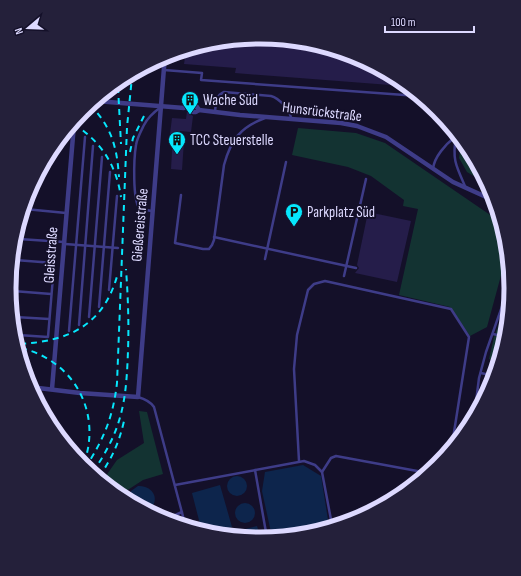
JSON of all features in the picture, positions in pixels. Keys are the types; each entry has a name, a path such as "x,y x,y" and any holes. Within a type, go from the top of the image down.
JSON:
{"street":[{"name":"Gießereistraße","path":"138,397 164,63"},
{"path":"102,101 186,109"},
{"path":"193,106 197,106 199,110 193,112"},
{"name":"Hunsrückstraße","path":"199,110 268,118 341,123 357,126 386,137 402,146 433,170 453,182 487,197"},
{"name":"Gleisstraße","path":"52,388 73,131"},
{"path":"37,387 52,388 80,393 138,397"}],"lane":[{"path":"164,70 202,73 201,80 411,95"},
{"path":"215,112 218,97 224,92 272,96 277,98 290,114 291,120"},
{"path":"153,211 140,209 136,203 134,168 136,144 145,122 161,106"},
{"path":"181,194 175,243 203,250 209,249 212,245 214,237 227,152 242,131 248,126 268,118"},
{"path":"69,331 85,137"},
{"path":"433,170 436,159 453,138"},
{"path":"455,141 454,152 455,164 466,187"},
{"path":"79,325 93,146"},
{"path":"89,317 102,157"},
{"path":"265,259 286,162"},
{"path":"99,307 110,172"},
{"path":"344,276 366,179"},
{"path":"109,290 117,196"},
{"path":"29,209 66,213"},
{"path":"214,237 356,268"},
{"path":"21,239 56,241 76,245 118,248"},
{"path":"21,335 48,337 56,241"},
{"path":"18,260 54,263"},
{"path":"299,461 294,391 295,350 308,290 314,284 325,281 450,309 469,337 453,438"},
{"path":"16,291 51,294"},
{"path":"476,403 480,373 504,301"},
{"path":"18,317 49,319"},
{"path":"493,334 500,336"},
{"path":"480,373 487,375 486,382"},
{"path":"138,397 145,399 154,407 184,521"},
{"path":"322,472 331,458 336,456 422,472"},
{"path":"175,485 299,461 308,462 315,465 322,472 331,522"},
{"path":"256,470 266,532"},
{"path":"173,516 182,512"}],"green space":[{"path":"298,128 356,133 385,143 495,218 504,266 487,327 470,336 450,307 399,295 418,209 403,206 404,200 371,176 348,167 292,155"},
{"path":"461,147 480,180 467,172 459,158"},
{"path":"504,311 500,336 494,360 489,359 494,337"},
{"path":"139,411 147,412 163,474 143,480 126,491 105,477 117,460 144,443"}],"water":[{"path":"303,465 321,476 328,523 308,528 271,532 262,491 265,472"},
{"path":"237,476 244,479 247,486 244,493 237,496 230,493 227,486 230,479"},
{"path":"220,485 232,527 223,529 200,525 192,493"},
{"path":"138,486 148,488 154,494 155,498 153,506 152,507 138,500 130,494 131,491"},
{"path":"245,503 252,506 255,513 252,520 245,523 238,520 235,513 238,506"},
{"path":"257,526 259,532 245,532 237,531"}],"building":[{"path":"245,44 276,44 308,48 339,56 383,76 397,86 235,73 236,68 184,64 185,55 213,48"},
{"path":"188,91 195,92 194,102 190,104 188,102"},
{"path":"190,108 190,114 193,116 191,132 180,131 179,141 184,141 182,170 171,169 173,134 170,134 172,118 186,119 187,111"},
{"path":"368,212 411,221 397,282 355,273 359,268 357,265"}],"railway":[{"path":"89,462 107,427 113,407 117,383 127,127 132,80"},
{"path":"118,90 121,144"},
{"path":"94,109 104,121 112,138 117,157 119,177"},
{"path":"130,152 133,138 144,116"},
{"path":"78,126 92,138 106,155 119,185 121,197"},
{"path":"95,468 104,455 118,424 126,388 128,341 126,269"},
{"path":"23,344 54,339 69,334 82,327 94,318 104,306 112,291 118,273"},
{"path":"24,349 40,355 56,365 70,377 80,392 86,409 89,427 88,447 85,458"},
{"path":"101,474 114,450 124,421"}],"place":[{"name":"Wache Süd","path":"190,115"},
{"name":"TCC Steuerstelle","path":"177,155"},
{"name":"Parkplatz Süd","path":"294,227"}]}
